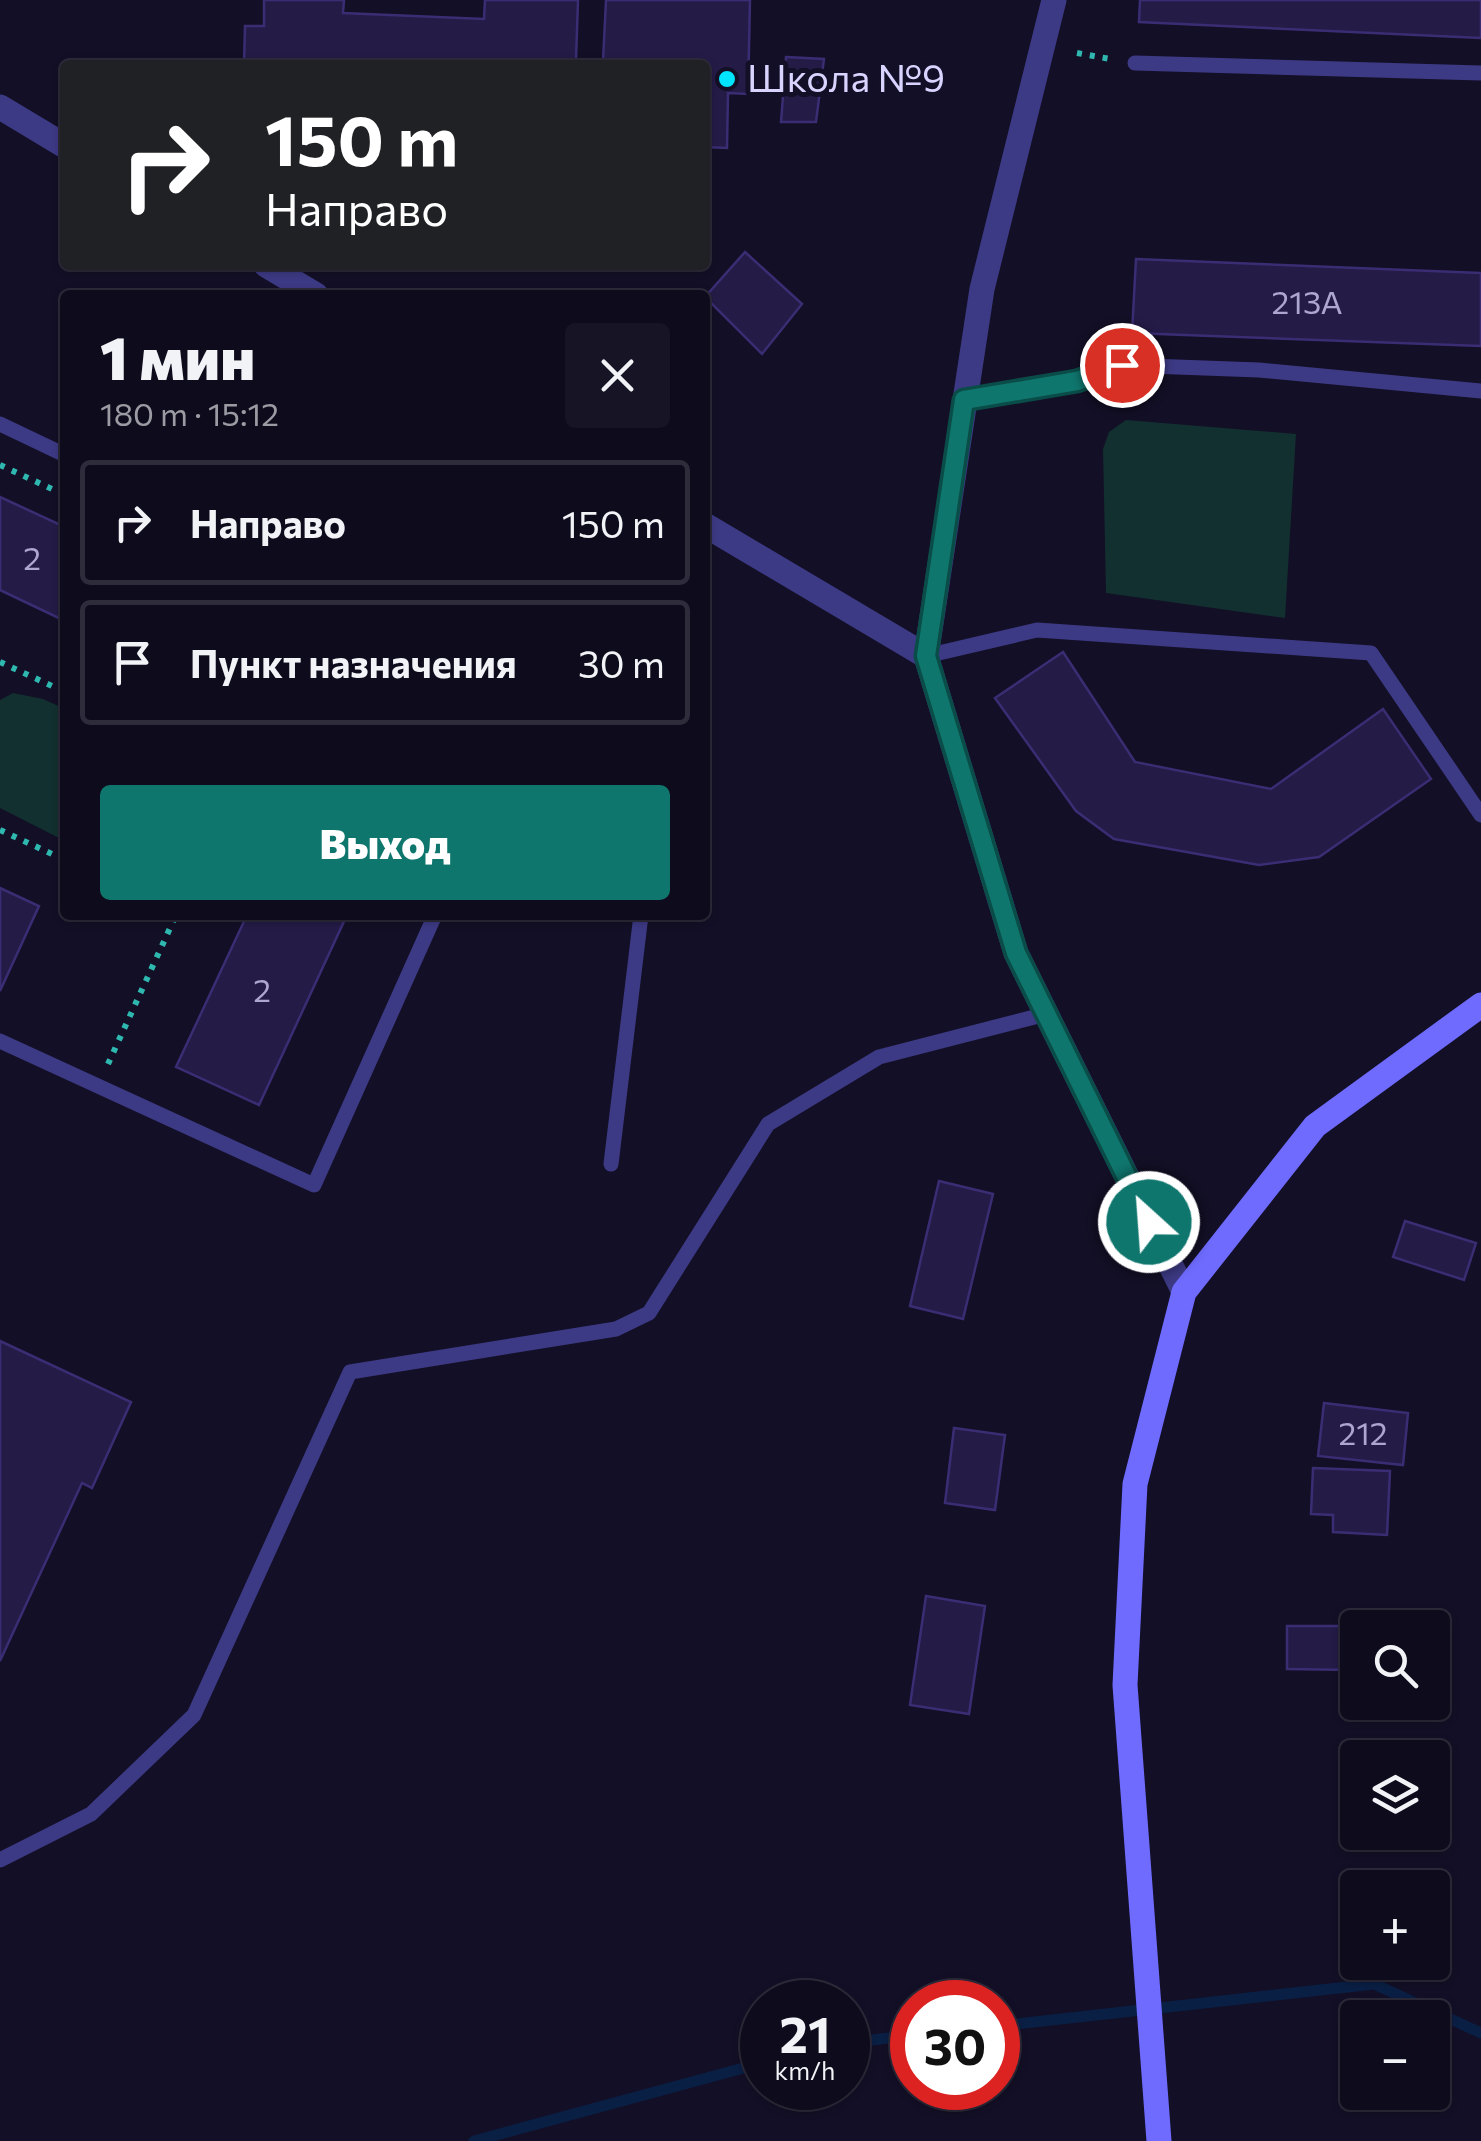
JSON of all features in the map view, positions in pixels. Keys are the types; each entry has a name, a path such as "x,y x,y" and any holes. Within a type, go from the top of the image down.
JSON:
{"main road":[{"path":"1160,2141 1125,1685 1135,1484 1184,1292 1314,1126 1481,1005"}],"street":[{"path":"1054,0 982,289 926,656 1016,953 1184,1292"},
{"path":"0,108 60,143"},
{"path":"274,270 308,290"},
{"path":"710,529 926,656"}],"lane":[{"path":"1135,64 1481,73"},
{"path":"964,400 1077,381 1122,365 1259,370 1481,391"},
{"path":"0,424 60,452"},
{"path":"926,656 1037,630 1371,652 1481,815"},
{"path":"0,1041 314,1186 434,920"},
{"path":"611,1164 641,920"},
{"path":"0,1860 92,1814 194,1715 350,1372 616,1328 649,1313 768,1124 879,1057 1046,1014"}],"path":[{"path":"0,465 60,493"},
{"path":"0,662 60,690"},
{"path":"0,830 60,858"},
{"path":"98,1086 174,920"}],"green space":[{"path":"1126,420 1296,434 1285,618 1106,593 1103,449 1109,432"},
{"path":"13,693 60,707 60,838 0,808 0,700"}],"building":[{"name":"Школа №9","path":"264,0 344,0 343,13 484,19 485,0 578,0 576,60 244,60 245,26 264,26"},
{"name":"Школа №9","path":"606,0 750,0 748,94 728,93 727,148 710,147 710,60 603,60"},
{"path":"1140,0 1481,0 1481,38 1139,22"},
{"path":"786,57 824,59 816,122 781,122"},
{"path":"745,252 802,304 762,354 710,302 710,291"},
{"path":"1136,259 1481,273 1481,346 1132,333"},
{"path":"0,497 60,525 60,619 0,590"},
{"path":"1063,652 1135,762 1271,789 1383,709 1431,779 1319,857 1259,865 1114,839 1076,811 995,698"},
{"path":"0,888 39,906 0,991"},
{"path":"245,920 345,920 259,1105 176,1067"},
{"path":"939,1181 993,1194 963,1319 910,1306"},
{"path":"1405,1221 1476,1243 1464,1280 1393,1257"},
{"path":"0,1341 131,1402 92,1488 82,1483 0,1661"},
{"path":"1324,1403 1408,1413 1403,1465 1318,1456"},
{"path":"954,1428 1005,1435 995,1510 945,1503"},
{"path":"1313,1468 1390,1471 1387,1535 1333,1532 1333,1515 1311,1514"},
{"path":"926,1596 985,1606 969,1714 910,1705"},
{"path":"1287,1626 1340,1626 1340,1670 1287,1669"}],"waterway":[{"path":"1020,2024 1374,1984 1481,2033"},
{"path":"870,2040 890,2038"},
{"path":"474,2141 740,2069"}],"place":[{"name":"Школа №9","path":"727,79"}],"route":[{"path":"1122,365 1077,381 964,400 926,656 1016,953 1149,1222"}]}
